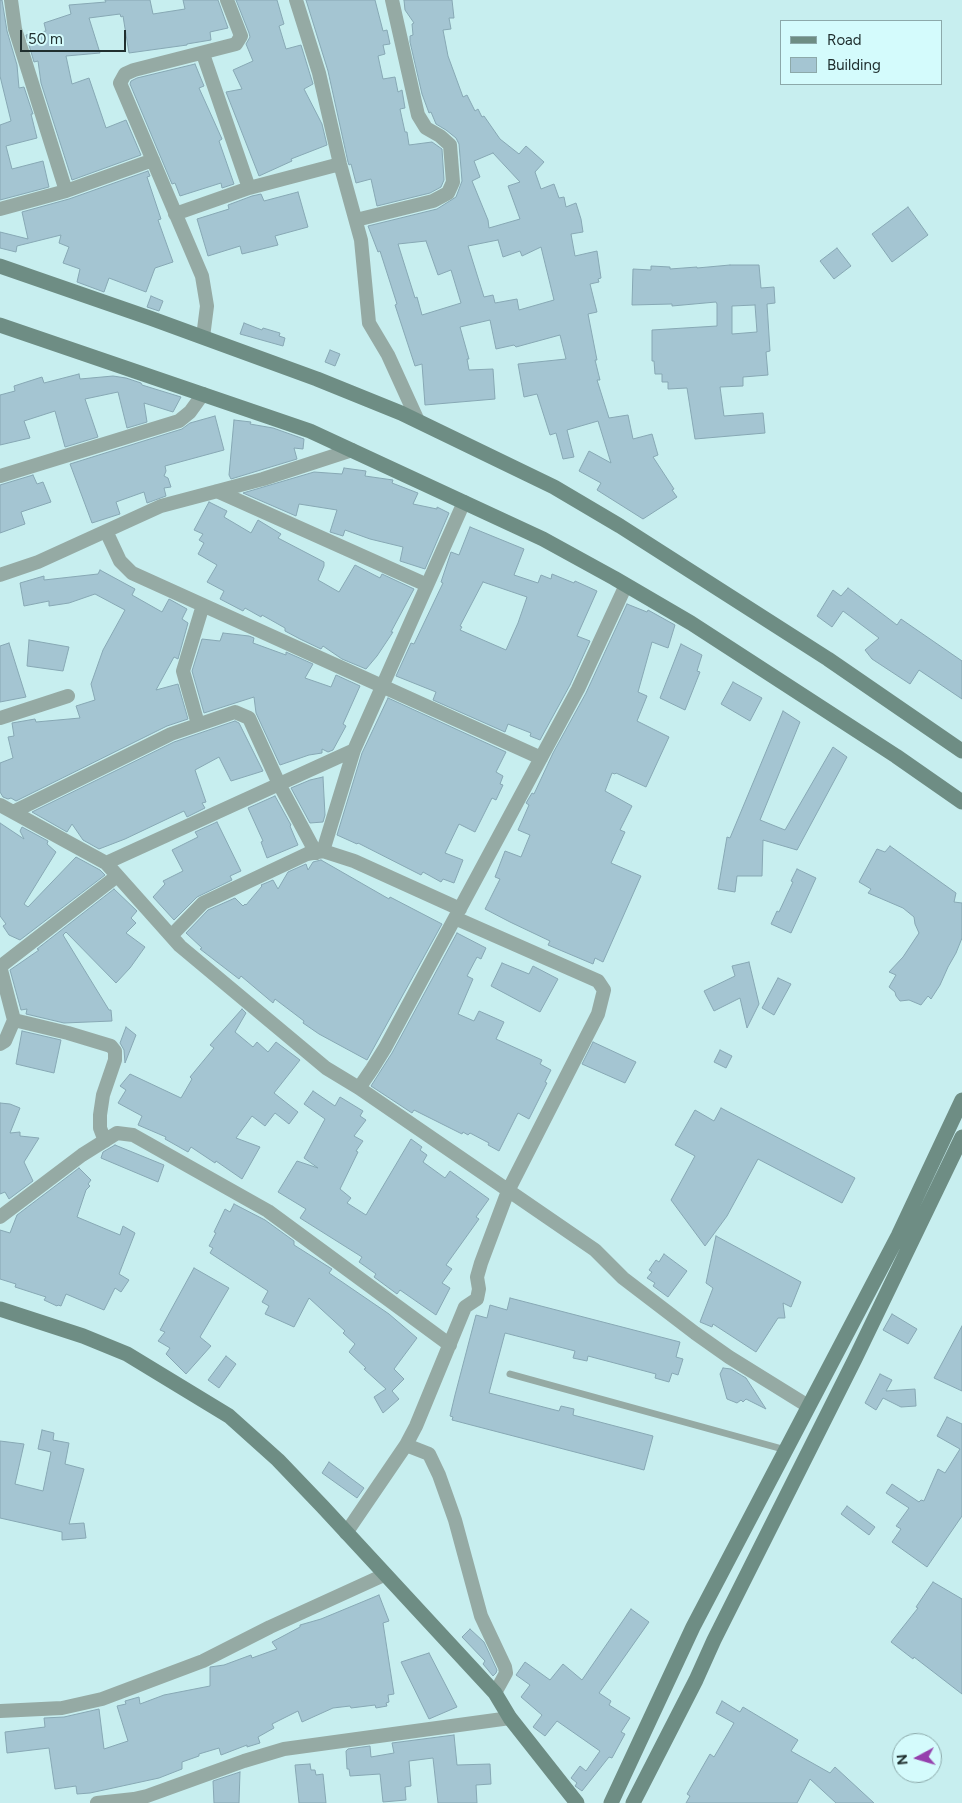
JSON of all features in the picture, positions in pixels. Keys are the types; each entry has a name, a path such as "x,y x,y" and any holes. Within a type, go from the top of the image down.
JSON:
{"street":[{"path":"11,0 15,29 66,192"},
{"path":"203,337 207,306 202,276 120,83 124,74 134,70 203,54 236,44 241,36 227,0"},
{"path":"296,0 319,73 340,164 361,240 369,323 388,355 418,421"},
{"path":"356,220 433,201 448,194 453,182 450,144 426,128 418,115 392,0"},
{"path":"203,54 249,188"},
{"path":"0,209 66,192 153,160"},
{"path":"175,214 249,188 340,164"},
{"path":"0,266 317,379 418,421 554,487 620,526 828,659 962,751"},
{"path":"0,325 310,431 544,539 699,628 896,756 962,802"},
{"path":"0,476 179,421 190,412 203,394"},
{"path":"0,575 38,562 161,506 263,479 352,450"},
{"path":"217,491 427,585"},
{"path":"319,852 354,750 464,502"},
{"path":"106,531 120,561 132,574 541,758"},
{"path":"358,1088 381,1055 578,689 626,585"},
{"path":"198,724 183,670 202,605"},
{"path":"0,718 68,696"},
{"path":"13,812 171,734 235,712 249,718 280,784 319,852"},
{"path":"106,863 354,750"},
{"path":"0,805 106,863 180,946 326,1068 594,1250 624,1278 729,1357 808,1406"},
{"path":"171,936 203,903 307,854 319,852 354,861 457,914 598,981 604,990 598,1014 508,1191 481,1263 477,1299 465,1307 416,1426 406,1445 346,1532"},
{"path":"0,1044 5,1040 14,1020 0,966 118,876"},
{"path":"14,1020 68,1033 111,1046 116,1050 115,1060 103,1095 100,1115 100,1128 105,1141"},
{"path":"611,1803 693,1627 898,1236 962,1100"},
{"path":"0,1217 82,1155 117,1133 133,1135 268,1211 450,1345"},
{"path":"633,1803 958,1156 962,1137"},
{"path":"0,1309 83,1336 127,1354 229,1416 278,1460 494,1694 510,1718 577,1803"},
{"path":"406,1445 429,1454 456,1520 481,1616 506,1667 506,1673 494,1694"},
{"path":"0,1711 62,1708 102,1699 203,1661 270,1627 384,1575"},
{"path":"98,1803 148,1796 244,1761 284,1749 510,1718"}],"lane":[{"path":"510,1374 786,1450"}],"building":[{"path":"0,0 2,0 7,31 17,65 19,88 24,87 33,114 31,114 37,138 6,146 12,169 43,161 49,187 0,200 0,125 11,121 0,76"},
{"path":"105,0 150,0 153,14 185,9 183,0 218,0 228,28 210,32 211,40 129,53 123,16 121,17 120,14 89,18 100,53 66,56 72,84 89,78 106,128 126,120 141,155 72,180 41,83 38,61 34,62 26,35 46,31 44,23 71,14 69,5 106,2"},
{"path":"236,0 277,0 284,24 279,26 286,49 301,45 313,84 304,89 322,124 327,145 291,159 292,161 259,176 226,92 242,89 233,70 253,61 246,44 250,37 249,33"},
{"path":"306,0 375,0 383,31 387,30 390,44 383,45 385,54 378,56 383,79 395,77 398,92 402,90 405,108 400,109 409,145 432,142 442,149 444,180 441,187 430,193 377,206 371,179 356,183 351,164 349,165 348,162 328,71"},
{"path":"404,0 452,0 454,18 449,18 451,29 443,30 448,56 463,97 467,95 475,111 478,109 482,117 484,116 500,139 519,154 526,146 544,162 535,172 541,189 554,184 559,198 564,197 566,207 576,203 583,232 571,234 575,256 597,251 601,278 598,279 599,282 590,284 597,312 588,314 600,380 597,380 609,418 628,415 633,439 652,434 658,455 653,457 674,489 672,490 677,497 643,519 597,490 601,483 579,471 589,451 611,463 598,421 567,430 574,457 563,459 556,433 550,435 537,394 524,397 518,364 566,359 560,335 516,347 514,345 496,349 490,320 460,327 469,359 467,359 469,370 493,369 495,399 425,405 422,364 415,366 380,251 378,252 368,226 437,209 456,197 462,181 459,144 456,138 436,124 431,112 429,113 422,94 410,42 410,36 413,35 412,24 414,23 405,10","holes":["493,153 520,182 508,186 520,219 489,228 488,220 472,181 480,177 474,161","498,240 503,257 520,251 522,256 541,247 554,300 519,310 517,299 495,303 493,295 484,297 468,246","426,241 438,275 451,270 461,303 422,315 398,244"]},
{"path":"195,64 204,86 199,88 222,139 219,141 234,184 222,188 221,183 180,196 175,183 172,184 130,84 131,81 137,78"},
{"path":"148,171 150,176 147,177 161,219 158,220 173,262 155,268 146,292 109,278 104,292 77,282 80,269 63,263 69,247 59,243 61,235 17,246 16,252 0,248 0,232 28,239 22,212 69,199"},
{"path":"298,192 308,227 275,236 278,245 242,254 240,246 208,256 197,219 229,209 228,205 252,196 261,194 264,201"},
{"path":"908,207 928,235 892,262 872,234"},
{"path":"837,248 851,266 834,279 820,261"},
{"path":"759,265 761,288 774,287 775,303 767,304 770,351 766,352 768,375 743,377 743,386 720,387 724,416 763,413 765,433 695,439 687,388 668,389 668,382 662,382 662,374 655,374 654,361 652,361 652,330 717,326 717,304 716,302 672,306 672,304 632,305 633,269 651,270 651,266 670,267 670,269","holes":["755,305 757,332 732,334 732,306"]},
{"path":"151,296 163,301 159,311 147,307"},
{"path":"244,323 262,330 263,328 280,333 279,336 285,338 283,346 240,334"},
{"path":"330,350 340,354 335,366 325,362"},
{"path":"79,374 80,379 113,376 126,378 181,397 173,412 144,403 147,422 127,428 118,392 85,399 98,437 65,447 55,411 24,421 30,438 0,445 0,395 15,391 14,386 42,377 44,383"},
{"path":"215,416 224,450 165,466 164,476 168,478 171,487 164,488 166,496 147,503 144,492 116,502 120,514 92,523 70,464 182,429 190,423"},
{"path":"234,420 251,422 250,424 273,428 304,439 303,449 294,448 297,459 231,479 229,475"},
{"path":"344,468 366,471 365,476 393,480 392,483 418,493 413,504 437,509 437,507 449,513 425,569 400,561 403,547 370,539 345,530 343,536 330,532 337,510 299,504 296,516 243,493 314,472 342,474"},
{"path":"33,475 37,484 43,482 51,502 21,512 25,524 0,533 0,485"},
{"path":"209,502 227,511 224,517 251,533 258,520 281,534 278,538 324,562 318,580 339,592 355,565 380,578 382,574 414,589 391,632 393,632 366,669 342,659 323,646 321,649 300,639 262,615 261,617 245,608 243,611 220,599 224,591 207,582 217,565 198,554 204,543 199,540 203,534 194,530"},
{"path":"470,527 524,549 514,575 538,583 541,575 551,579 552,574 574,583 575,581 597,591 577,636 590,641 570,685 540,740 530,736 531,733 508,724 505,732 433,700 436,692 396,676 411,643 414,644 443,583 441,582 451,552 459,555","holes":["483,582 527,597 506,650 460,630 462,627 460,626"]},
{"path":"100,570 135,589 132,595 162,612 169,599 187,609 182,619 188,623 178,659 174,657 156,690 178,684 188,719 167,726 16,801 3,797 0,792 0,763 13,758 8,737 14,736 12,723 35,719 36,722 80,718 76,706 95,700 91,684 103,650 125,610 95,594 69,603 49,606 49,601 24,606 20,583 44,576 44,580 98,574"},
{"path":"848,588 897,625 901,619 962,661 962,699 919,670 910,684 872,659 865,650 879,638 843,611 832,627 817,616 833,590 841,596"},
{"path":"627,604 647,612 648,610 675,625 668,648 652,642 638,692 647,696 637,721 669,737 646,787 616,773 612,773 605,791 632,806 620,830 625,832 611,863 641,876 603,962 595,958 593,964 548,945 550,941 485,909 500,879 495,877 505,851 521,857 530,835 518,830 529,805 526,803 532,793 534,794 553,753 586,693"},
{"path":"223,633 249,636 254,638 253,643 286,655 286,652 313,664 305,678 331,687 336,675 360,686 343,724 346,726 333,750 328,752 322,749 322,753 309,755 280,765 256,713 254,697 204,713 192,671 202,639 220,641"},
{"path":"29,640 69,647 63,671 27,666"},
{"path":"9,643 26,697 0,702 0,646"},
{"path":"681,644 702,655 697,671 700,672 685,710 660,698"},
{"path":"733,682 762,698 750,721 721,704"},
{"path":"388,698 506,752 496,772 503,776 500,784 503,785 496,800 492,798 475,832 459,824 445,853 463,860 454,883 443,879 441,882 423,872 421,875 358,843 337,835 362,753"},
{"path":"783,711 800,722 760,820 785,830 833,747 847,757 797,850 763,840 762,876 737,876 735,892 718,889 727,837 730,838"},
{"path":"235,721 239,723 263,771 231,781 219,757 195,770 206,802 202,803 205,808 187,817 184,811 99,849 83,840 72,824 67,832 32,812 174,742"},
{"path":"323,777 325,815 323,822 310,823 291,788"},
{"path":"275,796 291,825 298,845 267,858 261,842 263,841 248,808"},
{"path":"217,822 241,871 230,876 232,880 197,897 174,920 153,897 165,884 163,881 183,871 172,850 198,837 195,832"},
{"path":"0,823 24,839 20,831 22,827 48,841 47,844 56,852 24,904 28,907 76,857 100,870 105,875 20,940 9,935 3,926 6,924 0,916"},
{"path":"890,846 956,893 954,902 962,903 962,938 956,953 931,999 928,996 921,1005 909,1000 900,1001 895,992 889,987 896,975 889,972 903,957 919,933 914,917 903,908 868,893 871,889 859,882 877,849 885,852"},
{"path":"321,860 389,899 390,897 442,924 367,1060 319,1034 275,999 273,1003 241,976 239,979 200,949 202,948 186,933 208,910 235,898 243,906 246,905 261,885 273,880 278,889 288,872 306,864 308,870 313,862"},
{"path":"797,869 816,878 791,933 771,924 777,911 779,912"},
{"path":"114,889 137,911 131,918 136,923 126,933 145,947 116,983 66,932 63,935 109,1010 111,1010 112,1021 64,1023 26,1014 27,1009 21,1010 10,970 39,950 37,949"},
{"path":"457,933 486,948 481,959 477,957 467,976 473,979 458,1014 474,1021 479,1011 504,1022 496,1039 542,1060 540,1064 551,1070 545,1082 547,1083 529,1119 518,1113 499,1151 488,1145 489,1143 470,1133 468,1135 463,1132 462,1134 414,1110 412,1113 371,1086 392,1053"},
{"path":"749,962 759,1004 747,1028 740,998 714,1011 704,991 735,976 732,966"},
{"path":"502,963 529,974 533,966 558,979 540,1012 491,986"},
{"path":"778,978 791,984 774,1015 762,1008"},
{"path":"242,1009 246,1013 235,1032 253,1047 257,1042 268,1052 276,1042 300,1060 274,1093 298,1112 289,1124 275,1113 265,1126 252,1116 236,1138 260,1147 242,1179 191,1147 188,1152 165,1139 166,1137 138,1125 142,1116 118,1103 126,1090 120,1086 130,1074 181,1098 192,1079 190,1077 214,1048 210,1045"},
{"path":"126,1027 136,1035 125,1063 124,1050 120,1043"},
{"path":"22,1031 61,1040 54,1073 16,1064"},
{"path":"593,1042 636,1062 625,1083 582,1064"},
{"path":"720,1050 732,1056 726,1068 714,1062"},
{"path":"313,1091 335,1106 340,1097 363,1111 360,1116 366,1120 354,1136 363,1141 356,1151 358,1152 340,1189 351,1198 347,1203 366,1215 411,1139 422,1147 420,1150 427,1155 423,1162 445,1178 450,1171 489,1199 476,1217 479,1219 446,1265 452,1269 442,1283 450,1288 436,1315 400,1290 397,1294 374,1277 376,1274 359,1262 362,1257 300,1218 306,1209 278,1192 297,1161 318,1168 304,1158 325,1119 304,1104"},
{"path":"0,1103 20,1108 10,1133 20,1132 20,1136 39,1138 24,1162 33,1181 9,1199 5,1192 0,1194"},
{"path":"721,1108 855,1178 842,1203 758,1159 727,1216 705,1246 671,1200 695,1156 675,1145 695,1110 714,1121"},
{"path":"115,1145 164,1165 158,1182 101,1158 103,1152"},
{"path":"79,1168 91,1180 77,1217 120,1235 123,1226 135,1233 119,1274 129,1280 121,1292 115,1288 104,1310 66,1294 61,1306 57,1306 44,1300 46,1297 15,1287 16,1284 0,1279 0,1230 10,1233 17,1215"},
{"path":"234,1204 265,1220 294,1241 294,1245 332,1269 329,1273 389,1314 417,1338 394,1369 404,1379 392,1391 399,1399 383,1413 374,1397 386,1389 349,1352 355,1344 343,1333 345,1331 309,1298 294,1327 265,1314 269,1306 262,1302 268,1291 210,1253 213,1248 209,1246 225,1209 230,1212"},
{"path":"716,1236 801,1282 791,1307 783,1303 785,1318 778,1318 756,1352 713,1324 712,1327 700,1322 713,1288 706,1283"},
{"path":"664,1254 687,1271 668,1297 653,1286 655,1283 647,1278 652,1272 649,1270 656,1260 659,1262"},
{"path":"194,1268 229,1288 200,1337 211,1346 186,1374 166,1354 170,1348 158,1341 165,1332 160,1330"},
{"path":"510,1298 680,1342 676,1357 683,1359 678,1375 672,1373 669,1382 655,1378 656,1374 588,1356 587,1361 573,1358 575,1351 505,1333 489,1393 559,1411 561,1406 574,1409 573,1415 653,1436 644,1470 452,1420 453,1417 450,1416 476,1315 487,1318 490,1305 507,1310"},
{"path":"892,1314 917,1329 908,1344 883,1330"},
{"path":"962,1326 962,1391 934,1378"},
{"path":"226,1356 236,1364 219,1388 208,1380"},
{"path":"723,1368 731,1369 746,1378 766,1409 746,1399 743,1402 741,1400 737,1403 727,1399 720,1374"},
{"path":"880,1374 892,1380 886,1391 915,1389 916,1406 901,1407 883,1398 876,1410 865,1403"},
{"path":"947,1417 962,1424 962,1516 927,1567 892,1542 901,1529 896,1526 909,1508 886,1493 892,1484 919,1502 921,1500 924,1501 938,1469 945,1473 960,1449 937,1436"},
{"path":"42,1430 54,1433 53,1440 69,1443 65,1464 84,1469 69,1524 84,1523 86,1538 62,1540 62,1532 0,1518 0,1441 24,1444 15,1484 43,1491 51,1452 38,1449"},
{"path":"329,1462 364,1488 357,1498 322,1473"},
{"path":"847,1506 875,1527 869,1535 841,1514"},
{"path":"933,1582 962,1599 962,1694 891,1642 918,1608 916,1607"},
{"path":"379,1595 389,1621 383,1623 394,1694 388,1695 389,1702 386,1703 387,1706 376,1708 375,1705 333,1708 302,1722 298,1711 272,1724 274,1728 258,1737 260,1743 247,1747 247,1745 221,1755 219,1748 182,1762 182,1769 159,1778 90,1793 77,1794 76,1786 55,1789 49,1748 7,1753 5,1732 45,1727 44,1718 64,1717 99,1709 104,1749 128,1741 117,1706 126,1704 125,1701 139,1697 140,1704 164,1695 210,1686 210,1667 224,1665 251,1655 252,1658 277,1649 272,1642 300,1627 300,1625 321,1619"},
{"path":"631,1609 649,1622 599,1693 611,1701 609,1705 630,1718 621,1732 625,1734 612,1758 609,1757 582,1791 575,1786 577,1783 571,1778 580,1766 586,1771 600,1751 557,1721 545,1736 533,1727 542,1715 521,1697 530,1685 516,1675 525,1662 550,1680 563,1664 582,1680"},
{"path":"470,1629 484,1642 497,1670 493,1676 483,1664 485,1661 462,1637"},
{"path":"429,1653 457,1707 429,1719 401,1662"},
{"path":"722,1701 740,1712 743,1707 798,1740 791,1751 830,1773 835,1767 874,1803 836,1803 810,1779 797,1803 686,1803 690,1796 687,1794 710,1754 714,1757 734,1723 716,1713"},
{"path":"454,1735 457,1765 490,1764 491,1784 476,1785 477,1803 438,1803 433,1758 409,1761 411,1786 405,1787 406,1800 383,1802 380,1774 350,1776 349,1769 347,1769 346,1751 348,1749 370,1746 371,1757 394,1753 392,1743"},
{"path":"310,1764 311,1770 315,1770 316,1775 323,1774 326,1803 299,1803 295,1765"},
{"path":"240,1772 239,1803 214,1803 213,1781"}]}
